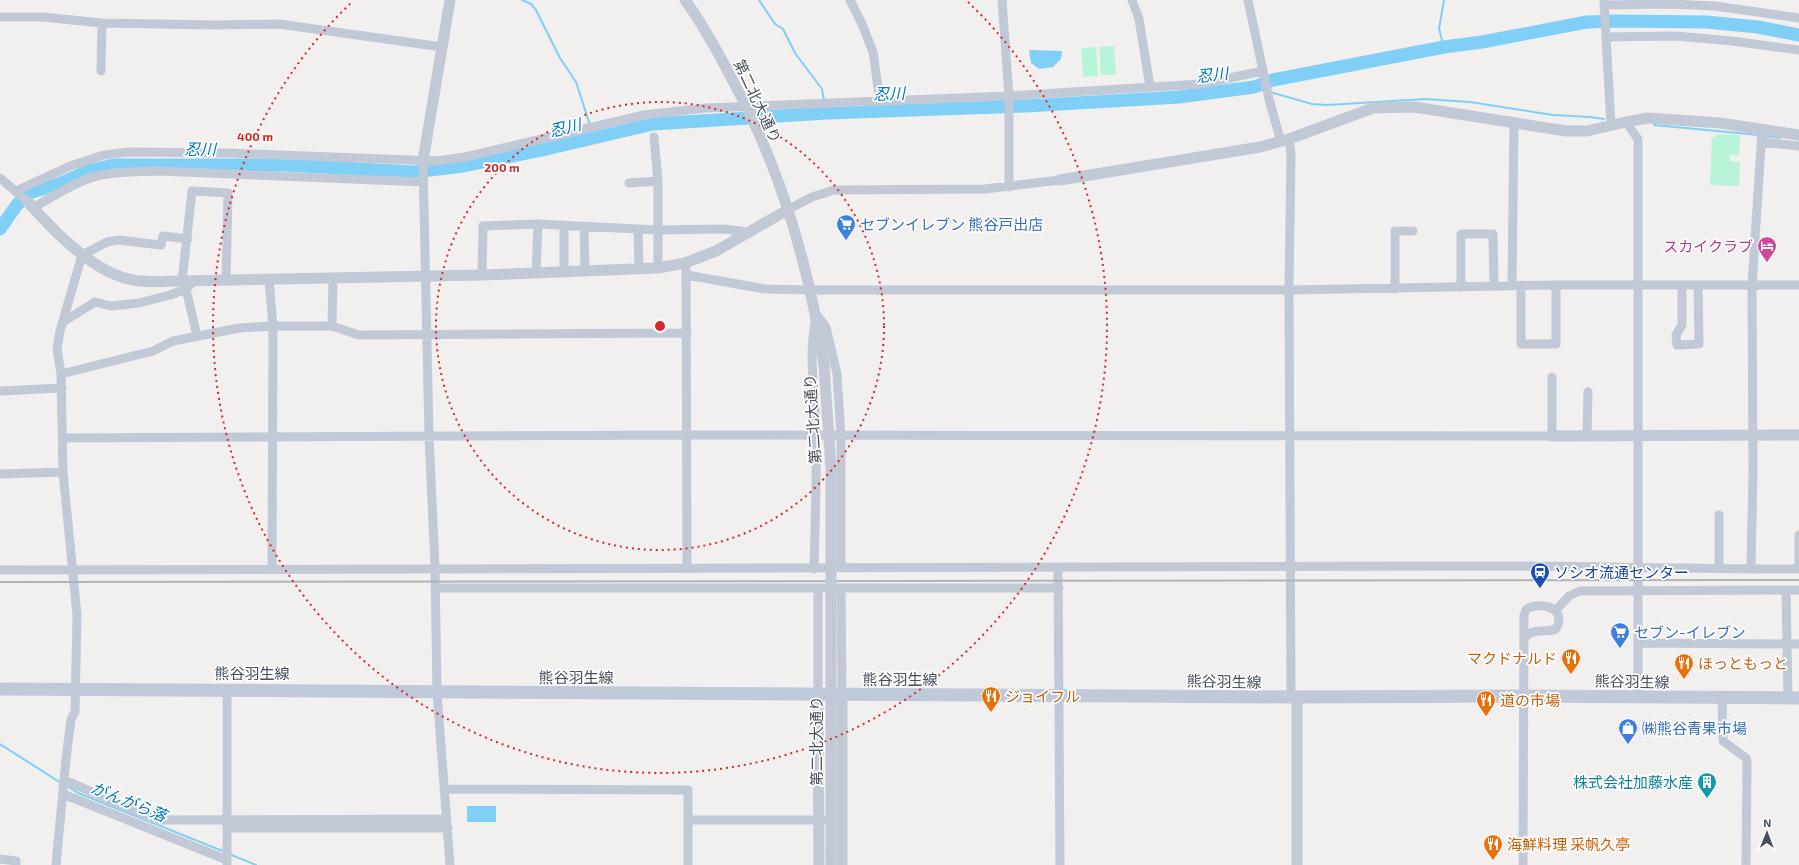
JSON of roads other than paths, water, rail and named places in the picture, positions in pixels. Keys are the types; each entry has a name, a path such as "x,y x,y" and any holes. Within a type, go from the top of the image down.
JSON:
{"main road":[{"name":"熊谷羽生線","path":"0,688 75,690 226,689 842,695 1794,698"}],"street":[{"path":"450,0 423,161 429,436 435,567 437,692 450,865"},
{"name":"第二北大通り","path":"685,0 704,26 748,106 756,124 789,209 812,290 824,365 831,469 831,865"},
{"path":"850,0 862,24 873,52 880,102"},
{"path":"1002,0 1009,99 1009,187"},
{"path":"1132,0 1139,19 1150,87"},
{"path":"1248,0 1269,99 1291,154 1289,290 1290,567 1297,865"},
{"path":"1611,125 1604,3 1715,3 1799,18"},
{"path":"0,17 42,17 102,23 215,25 279,24 442,47"},
{"path":"101,71 102,23"},
{"path":"1606,38 1676,36 1732,41 1799,50"},
{"path":"24,198 70,166 104,155 127,152 227,153 423,161 465,157 644,115 706,108 830,102 1009,99 1201,84 1264,73"},
{"path":"0,178 24,198 60,237 109,272 133,280 187,283 226,280 482,275 658,268 685,263 722,247 812,197 834,190 984,189 1060,180 1233,152 1285,140 1373,108 1414,107 1566,131 1587,132 1611,125 1648,118 1720,123 1799,146"},
{"path":"1626,122 1638,139 1638,697"},
{"path":"1514,123 1517,285 1521,344 1556,344 1556,285"},
{"path":"1762,136 1799,135"},
{"path":"1751,569 1753,434 1752,286 1762,136"},
{"path":"654,137 658,181 658,268"},
{"path":"24,198 58,193 95,176 125,172 423,182"},
{"path":"629,182 658,181"},
{"path":"197,336 187,283 188,239 192,191 228,193 226,280"},
{"path":"482,275 483,226 538,224 658,230 723,230 749,232"},
{"path":"536,273 538,224"},
{"path":"564,226 564,272"},
{"path":"584,226 585,271"},
{"path":"638,229 639,269"},
{"path":"722,247 723,230"},
{"path":"1395,289 1396,231 1413,231"},
{"path":"1462,287 1462,234 1493,234 1494,286"},
{"path":"56,865 72,719 75,712 77,635 64,472 62,388 57,349 82,254 108,242 118,240 161,245 163,236 188,239"},
{"path":"685,263 687,274 687,568"},
{"path":"687,274 765,289 812,290 1289,290 1395,289 1517,285 1799,285"},
{"path":"332,326 333,278"},
{"path":"269,280 272,326 272,567"},
{"path":"63,322 95,302 111,306 139,303 170,295 187,283"},
{"path":"1682,285 1682,325 1676,335 1677,345 1699,344 1698,285"},
{"path":"816,314 826,327 837,374 841,436 841,568"},
{"path":"814,569 816,436 815,390 811,358 816,314"},
{"path":"61,374 153,352 173,341 239,328 272,326 332,326 359,335 687,333"},
{"path":"1552,377 1552,436"},
{"path":"0,391 62,388"},
{"path":"1587,436 1588,392"},
{"path":"63,438 687,435 1638,437 1753,434 1799,435"},
{"path":"0,474 64,472"},
{"path":"1719,515 1719,568"},
{"path":"0,570 272,567 814,569 1443,566 1799,569 1799,535"},
{"path":"1058,568 1060,865"},
{"path":"435,588 1058,588"},
{"path":"818,588 819,865"},
{"path":"841,588 842,865"},
{"path":"1786,590 1787,644 1794,698"},
{"path":"1556,610 1568,596 1580,591 1799,590"},
{"path":"1523,865 1524,615 1526,610 1532,607 1550,607 1556,610 1559,616 1559,623 1556,629 1549,631 1534,631 1528,633 1524,639"},
{"path":"1638,643 1799,644"},
{"path":"64,787 153,824 227,861 226,689"},
{"path":"1722,698 1723,741 1746,758 1747,762 1746,865"},
{"path":"64,787 153,824 448,824"},
{"path":"445,789 688,790 688,865"},
{"path":"688,820 843,820"},
{"path":"0,859 16,861 16,865"}],"water":[{"path":"1029,50 1062,51 1061,59 1053,67 1039,69 1031,63"},
{"path":"467,806 496,806 496,822 467,822"}],"waterway":[{"path":"522,0 531,4 536,10 560,58 576,82 590,125"},
{"path":"759,0 775,24 783,29 795,53 822,89 824,100"},
{"path":"1444,0 1439,29 1444,47"},
{"name":"忍川","path":"0,229 16,206 28,193 59,184 88,171 114,165 285,165 414,172 463,166 542,150 653,124 827,113 1026,106 1179,97 1254,87 1273,80 1444,47 1482,42 1587,22 1706,22 1758,27 1799,35"},
{"name":"忍川","path":"1254,87 1264,90"},
{"path":"1270,92 1312,104 1327,105 1425,99 1470,102 1553,115 1604,119"},
{"name":"忍川","path":"825,106 827,113"},
{"path":"1654,125 1759,135"},
{"name":"忍川","path":"591,131 593,137"},
{"path":"1765,136 1780,138"},
{"name":"がんがら落","path":"0,744 61,783"},
{"name":"がんがら落","path":"67,786 78,793 225,852"},
{"name":"がんがら落","path":"229,854 256,865"}],"railway":[{"path":"0,582 1799,580"}],"place":[{"name":"セブンイレブン 熊谷戸出店","path":"846,241"},
{"name":"スカイクラブ","path":"1767,263"},
{"name":"ソシオ流通センター","path":"1540,589"},
{"name":"セブン-イレブン","path":"1620,649"},
{"name":"マクドナルド","path":"1571,675"},
{"name":"ほっともっと","path":"1684,680"},
{"name":"ジョイフル","path":"991,713"},
{"name":"道の市場","path":"1486,717"},
{"name":"㈱熊谷青果市場","path":"1628,745"},
{"name":"株式会社加藤水産","path":"1707,799"},
{"name":"海鮮料理 采帆久亭","path":"1493,861"}]}
